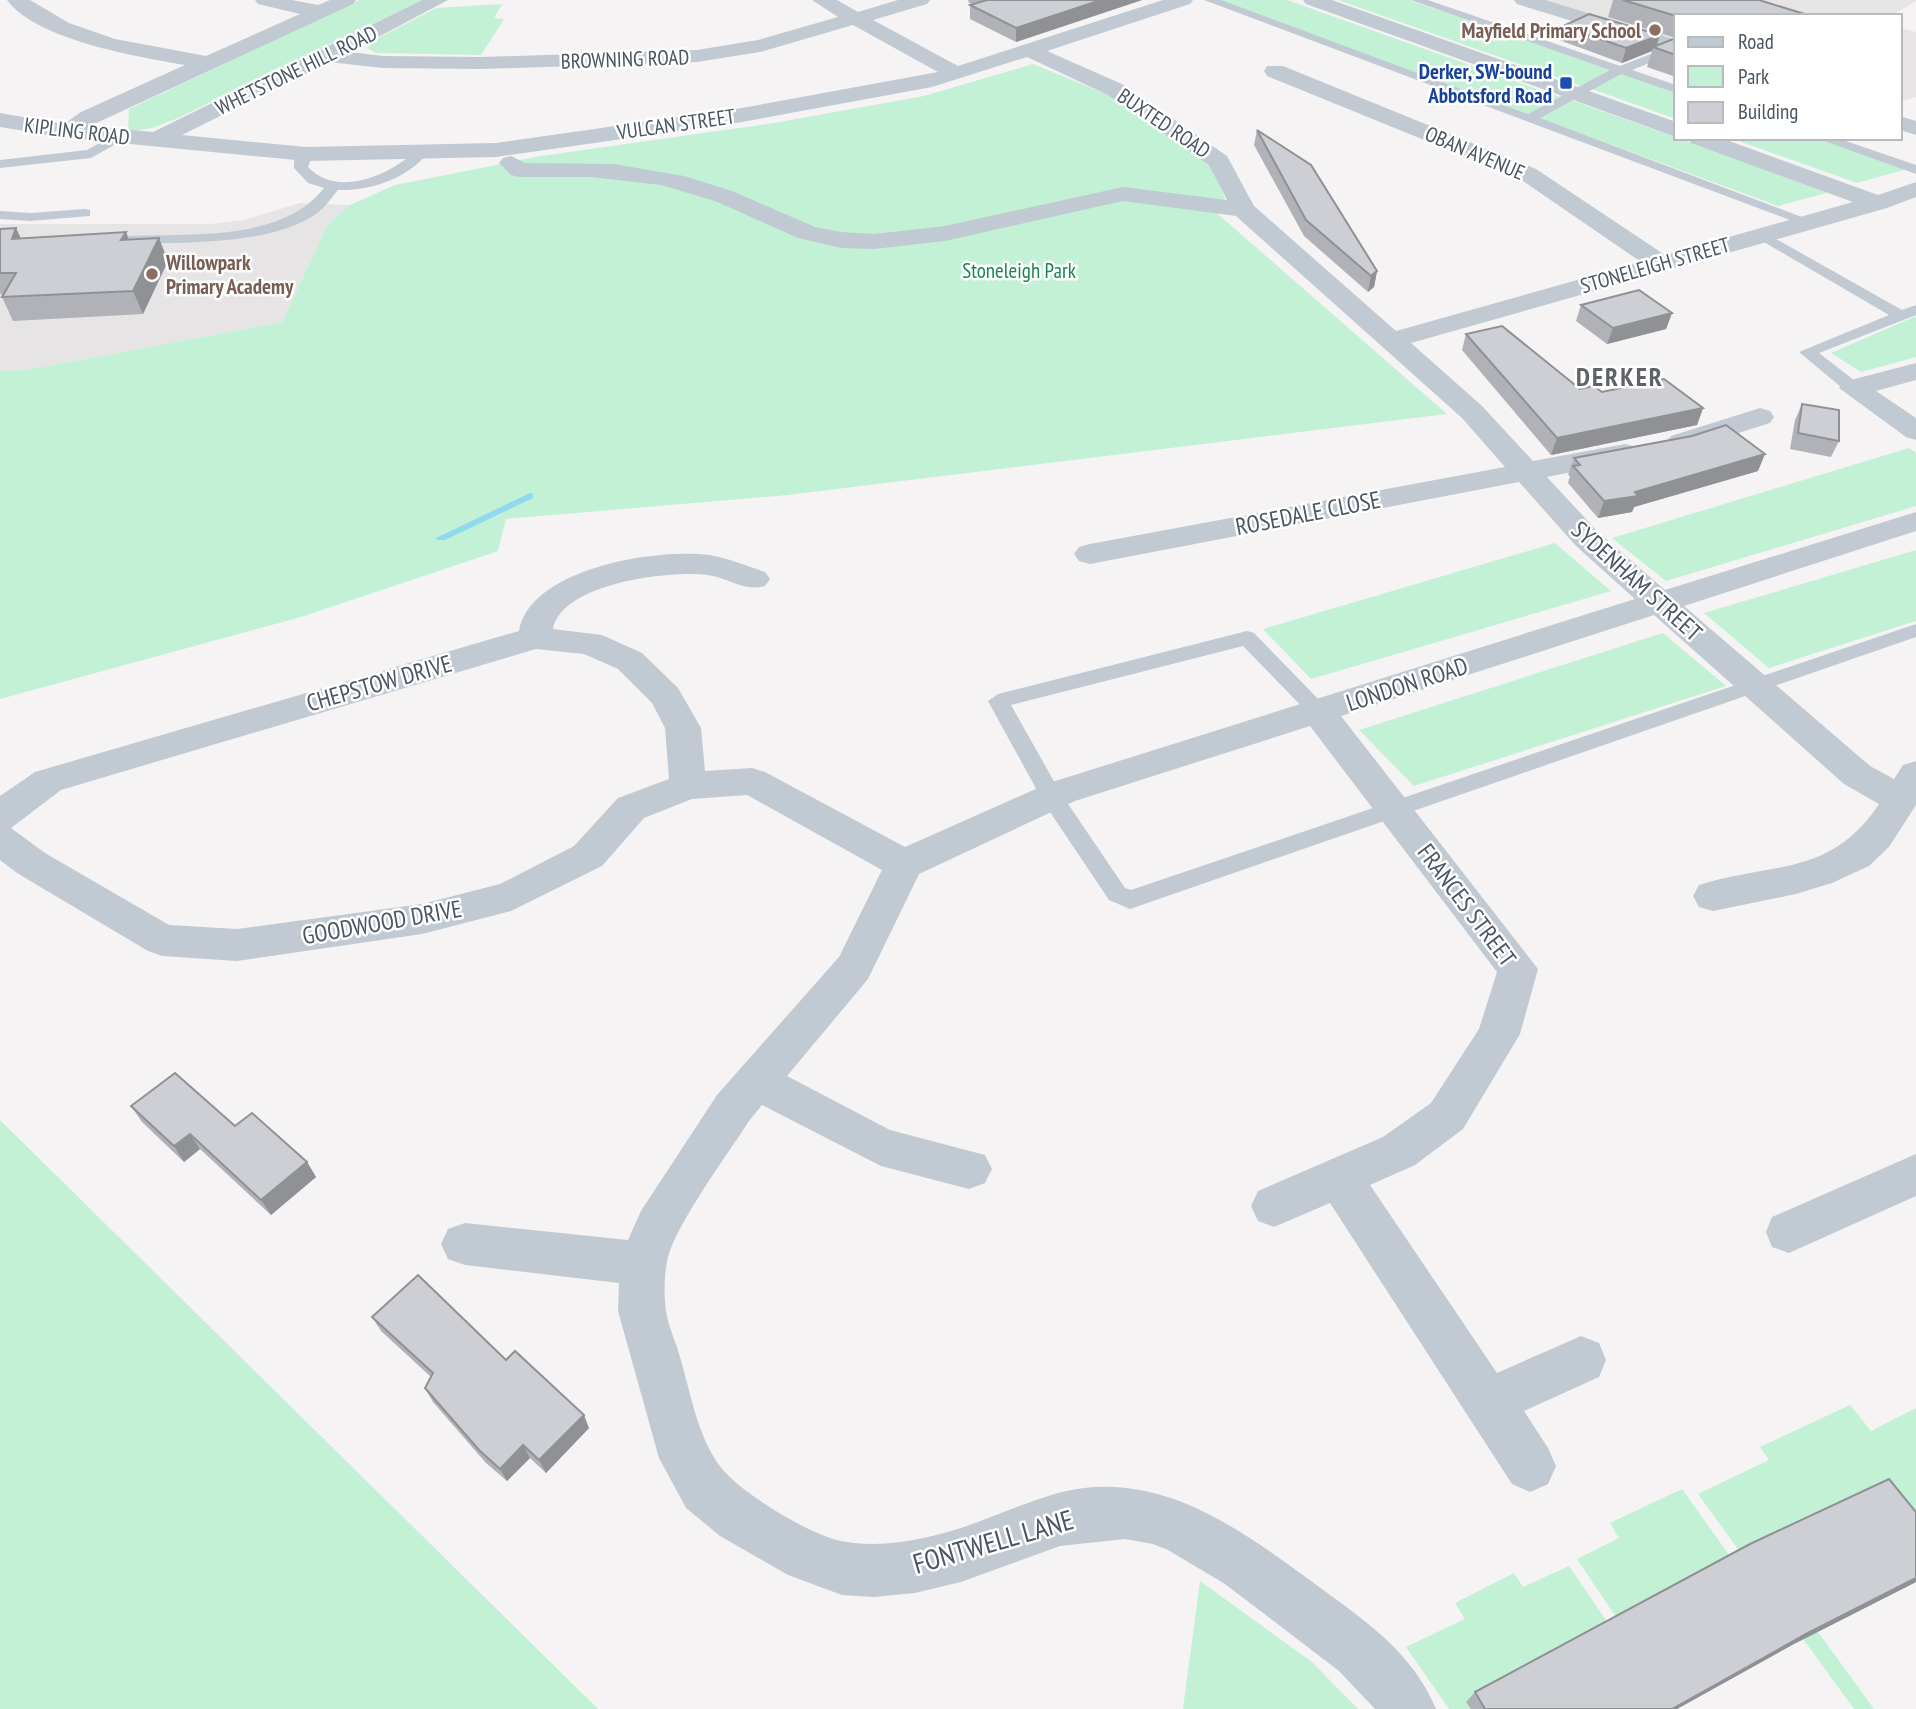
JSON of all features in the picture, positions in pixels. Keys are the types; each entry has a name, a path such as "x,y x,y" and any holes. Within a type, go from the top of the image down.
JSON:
{"street":[{"path":"17,0 39,17 95,42 209,63"},
{"path":"265,0 320,12"},
{"name":"WHETSTONE HILL ROAD","path":"68,131 89,117 346,0"},
{"name":"WHETSTONE HILL ROAD","path":"155,140 438,0"},
{"path":"822,0 957,74"},
{"name":"BROWNING ROAD","path":"323,55 383,62 481,63 697,56 760,46 920,0"},
{"name":"VULCAN STREET","path":"155,140 306,154 420,154 496,150 742,115 957,74 1183,0"},
{"path":"1313,0 1674,129"},
{"path":"1524,0 1674,47"},
{"name":"BUXTED ROAD","path":"1031,51 1116,90 1219,161 1244,210 1393,340"},
{"name":"OBAN AVENUE","path":"1275,71 1528,174 1660,262"},
{"name":"KIPLING ROAD","path":"0,120 68,131 155,140"},
{"path":"1705,140 1878,203"},
{"path":"496,150 519,170 622,170 670,180 709,191 795,227 838,240 883,242 923,236 1123,194 1244,210"},
{"name":"STONELEIGH STREET","path":"1393,340 1660,262 1878,203 1916,188"},
{"name":"SYDENHAM STREET","path":"1393,340 1472,412 1587,539 1753,685 1857,775 1908,786"},
{"path":"1853,388 1916,371"},
{"path":"1853,388 1916,431"},
{"name":"ROSEDALE CLOSE","path":"1090,554 1685,441 1760,418"},
{"name":"LONDON ROAD","path":"904,863 1052,797 1916,520"},
{"path":"535,638 541,613 554,600 592,581 652,567 708,565 754,579"},
{"name":"CHEPSTOW DRIVE","path":"0,818 18,801 48,781 535,638 590,643 630,661 666,696 683,728 688,786"},
{"name":"FRANCES STREET","path":"1274,1206 1399,1151 1447,1116 1499,1034 1518,969 1319,712"},
{"name":"GOODWOOD DRIVE","path":"0,839 31,863 162,940 237,945 422,919 511,896 588,856 631,808 688,786 752,781 904,863"},
{"path":"1713,896 1824,872 1867,848 1908,786"},
{"name":"FONTWELL LANE","path":"904,863 854,968 733,1108 657,1226 643,1262 642,1311 668,1408 685,1458 705,1489 739,1517 807,1556 842,1568 874,1570 915,1566 961,1555 1060,1519 1125,1513 1153,1518 1182,1528 1244,1565 1359,1651 1397,1691 1406,1709"},
{"path":"756,1081 881,1147 969,1169"},
{"path":"1789,1231 1916,1174"},
{"path":"1340,1179 1530,1466"},
{"path":"466,1244 513,1246 603,1262 643,1262"},
{"path":"1488,1402 1581,1360"}],"lane":[{"path":"1210,0 1532,117 1808,222"},
{"path":"1417,0 1674,88"},
{"path":"1532,117 1620,69 1674,49"},
{"path":"0,164 91,154 120,136"},
{"path":"1829,140 1916,170"},
{"path":"306,154 301,161 301,168 315,182 334,185 363,183 389,175 410,166 420,154"},
{"path":"108,241 209,236 285,222 312,211 334,185"},
{"path":"0,215 78,214 61,231"},
{"path":"1762,235 1900,315"},
{"path":"1853,388 1807,352 1916,310"},
{"path":"1319,712 1247,638 998,701 1052,797 1117,894 1130,900 1916,630"}],"shaded area":[{"name":"Mayfield Primary School","path":"1541,0 1916,0 1894,14 1674,14 1674,43"},
{"path":"1902,28 1916,32 1916,97 1902,101"},
{"name":"Willowpark Primary Academy","path":"300,203 350,205 328,224 282,322 26,370 0,371 0,224 210,224 244,220"}],"green space":[{"path":"359,0 422,0 176,119 152,128 128,132 129,109"},
{"path":"1218,0 1287,0 1560,97 1528,114"},
{"path":"1338,0 1409,0 1613,69 1581,86"},
{"path":"502,4 494,18 504,19 481,55 376,53 367,48 371,42 436,8"},
{"name":"Stoneleigh Park","path":"1033,64 1111,96 1212,165 1225,199 1212,209 1447,414 788,495 506,519 498,551 301,617 0,699 0,371 26,370 282,322 328,224 350,205 395,185 541,156 774,123 924,96"},
{"path":"1620,71 1674,89 1674,118 1589,88"},
{"path":"1571,100 1674,137 1674,140 1684,140 1830,192 1778,206 1539,118"},
{"path":"1736,140 1823,140 1907,169 1857,183"},
{"path":"1916,316 1916,357 1861,372 1831,353"},
{"path":"1909,448 1916,453 1916,506 1666,581 1612,538"},
{"path":"1555,543 1611,591 1311,679 1263,629"},
{"path":"1916,550 1916,621 1769,668 1704,613"},
{"path":"1663,633 1726,686 1414,786 1359,730"},
{"path":"0,1120 2,1122 598,1709 0,1709"},
{"path":"1850,1405 1871,1431 1916,1408 1916,1544 1814,1633 1818,1632 1874,1709 1854,1709 1698,1494 1769,1460 1760,1447"},
{"path":"1682,1489 1732,1559 1677,1708 1577,1559 1619,1538 1610,1523"},
{"path":"1569,1566 1610,1626 1471,1709 1449,1709 1406,1647 1465,1619 1455,1603 1514,1573 1523,1587"},
{"path":"1200,1581 1312,1662 1358,1709 1183,1709"}],"building":[{"path":"987,0 1101,0 1016,28 970,5"},
{"path":"1623,0 1759,0 1804,14 1674,14"},
{"path":"1589,14 1660,35 1626,48 1563,26"},
{"path":"1674,39 1674,54 1653,47"},
{"path":"1257,130 1311,165 1377,271 1371,276 1306,220"},
{"path":"16,228 12,239 126,232 121,240 159,238 133,291 2,297 16,273 0,273 0,229"},
{"path":"1639,290 1672,313 1613,328 1581,305"},
{"path":"1502,326 1580,389 1594,386 1602,392 1664,379 1703,408 1557,438 1466,334"},
{"path":"1802,404 1839,410 1839,441 1798,433"},
{"path":"1726,425 1765,454 1635,492 1638,496 1604,501 1573,466 1580,465 1574,458 1692,436"},
{"path":"175,1073 235,1126 252,1113 307,1162 261,1200 190,1134 174,1146 131,1106"},
{"path":"418,1275 506,1360 515,1351 584,1415 539,1460 523,1445 500,1469 479,1450 425,1388 433,1373 372,1317"},
{"path":"1889,1479 1916,1512 1916,1578 1806,1634 1672,1709 1485,1709 1475,1692 1750,1544"}],"waterway":[{"path":"441,538 530,496"}],"place":[{"name":"Mayfield Primary School","path":"1655,30"},
{"name":"Derker, SW-bound Abbotsford Road","path":"1566,83"},
{"name":"Willowpark Primary Academy","path":"152,274"}],"district":[{"name":"DERKER","path":"1620,376"}]}
